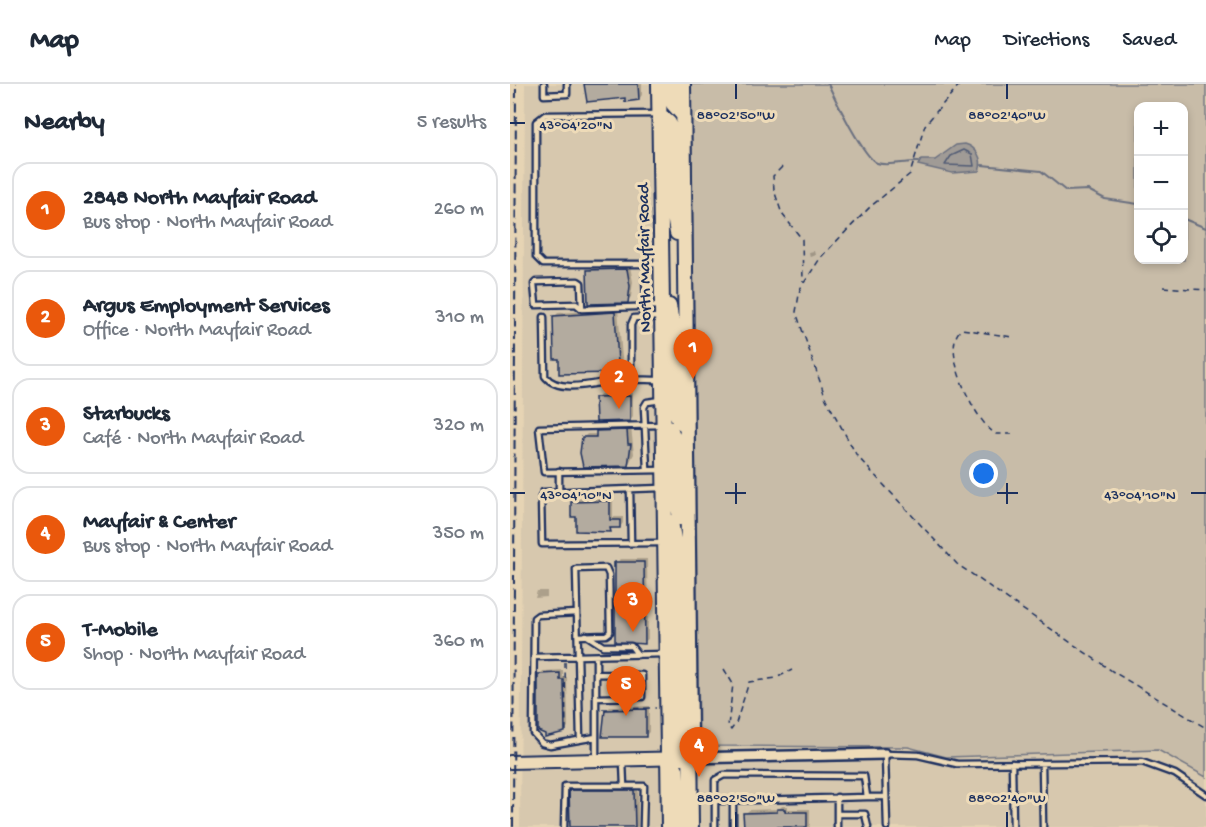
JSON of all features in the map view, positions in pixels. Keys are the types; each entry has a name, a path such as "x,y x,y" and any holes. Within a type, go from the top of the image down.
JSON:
{"main road":[{"name":"North Mayfair Road","path":"659,84 669,827"},
{"path":"672,84 673,104 683,115"},
{"path":"683,84 691,827"},
{"path":"659,114 669,123 672,130 672,204 684,270"},
{"path":"662,264 674,334 674,407 679,420 685,425"},
{"path":"664,425 670,429 675,441 675,494 687,553"},
{"path":"664,488 677,557 677,739 679,749 689,758"},
{"path":"668,758 675,766 678,778 679,827"}],"street":[{"path":"510,762 885,754"}],"lane":[{"path":"544,84 544,95 567,94 567,84"},
{"path":"659,114 650,116 545,115 536,122 536,257 543,264 662,264"},
{"path":"645,276 646,307"},
{"path":"582,309 581,283 578,281 534,284 536,305 576,304 582,309 646,307 662,311"},
{"path":"631,380 631,325 634,318 662,311"},
{"path":"544,317 545,376 549,381 557,385 663,380"},
{"path":"647,469 645,404 663,399"},
{"path":"664,425 539,428 543,470 664,470"},
{"path":"559,471 559,491"},
{"path":"664,488 559,491 543,492 541,495 542,544 665,543"},
{"path":"630,489 631,543"},
{"path":"578,636 610,632 609,575 606,568 576,569 579,740"},
{"path":"577,614 538,615 534,618 533,733 542,744 550,745 596,737"},
{"path":"586,635 603,646 631,646 638,655"},
{"path":"534,657 667,654"},
{"path":"596,656 596,760"},
{"path":"596,674 642,675 643,690 642,697 596,698"},
{"path":"887,827 885,754 918,755 957,764 1142,762 1175,774 1206,795"},
{"path":"623,759 624,786"},
{"path":"1012,763 1014,827"},
{"path":"1042,763 1043,827"},
{"path":"715,827 715,780 724,775 864,776 867,797"},
{"path":"564,827 565,786 644,786 643,827"},
{"path":"837,797 837,827"},
{"path":"715,801 886,797"},
{"path":"733,800 733,827"},
{"path":"837,814 865,814 868,827"}],"path":[{"path":"960,84 925,125 910,174 870,207 821,257 803,284 797,299 799,323 826,399 857,456 957,564 1112,671 1206,728"},
{"path":"782,167 773,176 774,190 782,214 802,239 803,284"},
{"path":"1163,287 1206,290"},
{"path":"1012,337 966,328 956,333 952,346 961,378 979,417 996,434 1012,434"},
{"path":"566,733 565,662 570,662"},
{"path":"724,669 732,684 728,726 731,730 736,723 749,682 776,678 792,670"},
{"path":"566,708 573,708"},
{"path":"601,709 656,708"}],"shaded area":[{"path":"525,84 654,84 662,745 908,747 944,756 1158,750 1206,777 1206,827 520,827"},
{"path":"691,84 1206,84 1206,777 1158,750 946,757 908,747 699,746"}],"water":[{"path":"965,144 978,154 979,171 952,173 918,165 921,160 935,160 956,145"}],"building":[{"path":"584,84 638,84 639,100 625,102 625,98 587,102"},
{"path":"627,269 630,286 628,303 588,304 587,270"},
{"path":"615,312 618,363 616,363 616,373 559,374 559,359 554,359 553,316"},
{"path":"630,396 630,421 596,422 595,397"},
{"path":"627,430 628,444 631,444 628,466 583,467 580,453 582,437 596,437 596,431"},
{"path":"610,501 610,520 620,520 620,528 610,528 611,532 576,531 576,517 571,517 571,502"},
{"path":"615,562 644,562 645,644 615,642"},
{"path":"560,673 560,680 564,680 565,732 545,737 545,734 538,731 538,674"},
{"path":"646,709 646,737 602,737 605,710"},
{"path":"569,790 634,790 635,827 570,827"},
{"path":"777,809 785,809 785,812 807,812 807,827 744,827 743,813 777,812"}],"waterway":[{"path":"828,84 850,127 871,159 881,164 918,162"},
{"path":"982,165 1041,171 1066,191 1088,190 1105,199 1134,203"},
{"path":"1188,221 1206,228"}],"railway":[{"path":"513,827 516,84"}],"place":[{"name":"2848 North Mayfair Road","path":"693,379"},
{"name":"Argus Employment Services","path":"619,409"},
{"name":"Starbucks","path":"633,632"},
{"name":"T-Mobile","path":"626,716"},
{"name":"Mayfair & Center","path":"699,777"}]}
